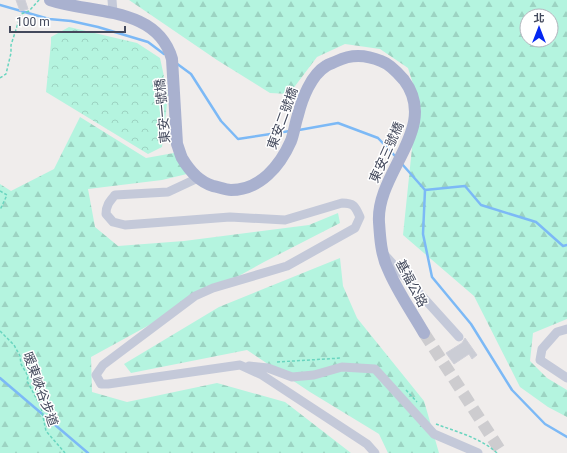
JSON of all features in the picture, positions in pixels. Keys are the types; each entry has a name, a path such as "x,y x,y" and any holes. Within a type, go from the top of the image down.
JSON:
{"main road":[{"path":"50,0 69,6 113,12"},
{"name":"東安一號橋","path":"113,12 143,23 160,36 167,46 172,59 178,144 181,158 198,178"},
{"name":"東安三號橋","path":"310,84 325,66 342,58 362,56 382,61 398,73 410,89 414,100 412,134 381,197 379,220"},
{"name":"東安二號橋","path":"198,178 211,185 230,190 244,188 258,183 270,173 281,161 292,140 298,114 310,84"},
{"name":"基福公路","path":"379,220 382,252 387,269 424,333"}],"street":[{"path":"112,0 113,12"},
{"path":"198,178 168,192 116,195 108,203 106,214 113,222 126,225 230,217 285,220 342,203 350,203 354,206 360,217 354,228 287,266 213,288 195,296 103,364 96,376 100,384 240,364 268,368 292,377 314,375 342,367 375,369 434,434 478,453"},
{"path":"382,252 459,337"},
{"path":"567,329 557,332 542,349 540,360 567,378"},
{"path":"240,364 262,376 354,435 367,444 375,453"}],"path":[{"path":"0,78 6,74 11,53 11,45 21,14 29,11 39,0"},
{"path":"0,191 8,195 0,210"},
{"name":"暖東峽谷步道","path":"0,332 14,345 20,356 21,364 28,376 27,381 40,407 46,431 65,453"},
{"path":"277,362 338,358 344,359"},
{"path":"404,388 410,392 420,405"},
{"path":"434,424 460,432 488,445 497,453"}],"green space":[{"path":"129,0 567,0 567,319 533,333 530,361 547,378 567,390 567,417 548,407 520,387 474,296 403,235 415,119 415,90 408,68 380,49 345,44 317,57 289,94 270,93 217,60"},
{"path":"69,27 137,43 160,58 168,95 162,147 148,154 46,92 51,37"},
{"path":"80,117 146,158 185,151 191,173 162,180 88,189 95,227 118,246 184,241 309,225 338,213 340,223 264,262 91,357 92,392 127,402 217,383 285,402 351,453 0,453 0,184 11,191 54,169"},
{"path":"340,258 343,286 357,318 424,401 439,453 388,453 379,434 310,392 247,350 131,373 124,364 219,307"}],"building":[{"path":"16,0 25,0 28,9 20,11"},
{"path":"465,338 477,355 472,359 469,354 454,364 446,353 462,343"}],"waterway":[{"path":"0,5 49,19 71,21 98,27 148,42 164,54"},
{"path":"176,63 191,74 221,121 238,139 290,131"},
{"path":"299,130 338,123 378,138 396,157"},
{"path":"402,164 425,190 465,186 481,205 536,222 563,246 567,245"},
{"path":"425,190 423,234 432,277 471,324 512,390 545,424 567,437"},
{"path":"0,378 88,453"}],"tunnel":[{"path":"424,333 502,453"}]}
